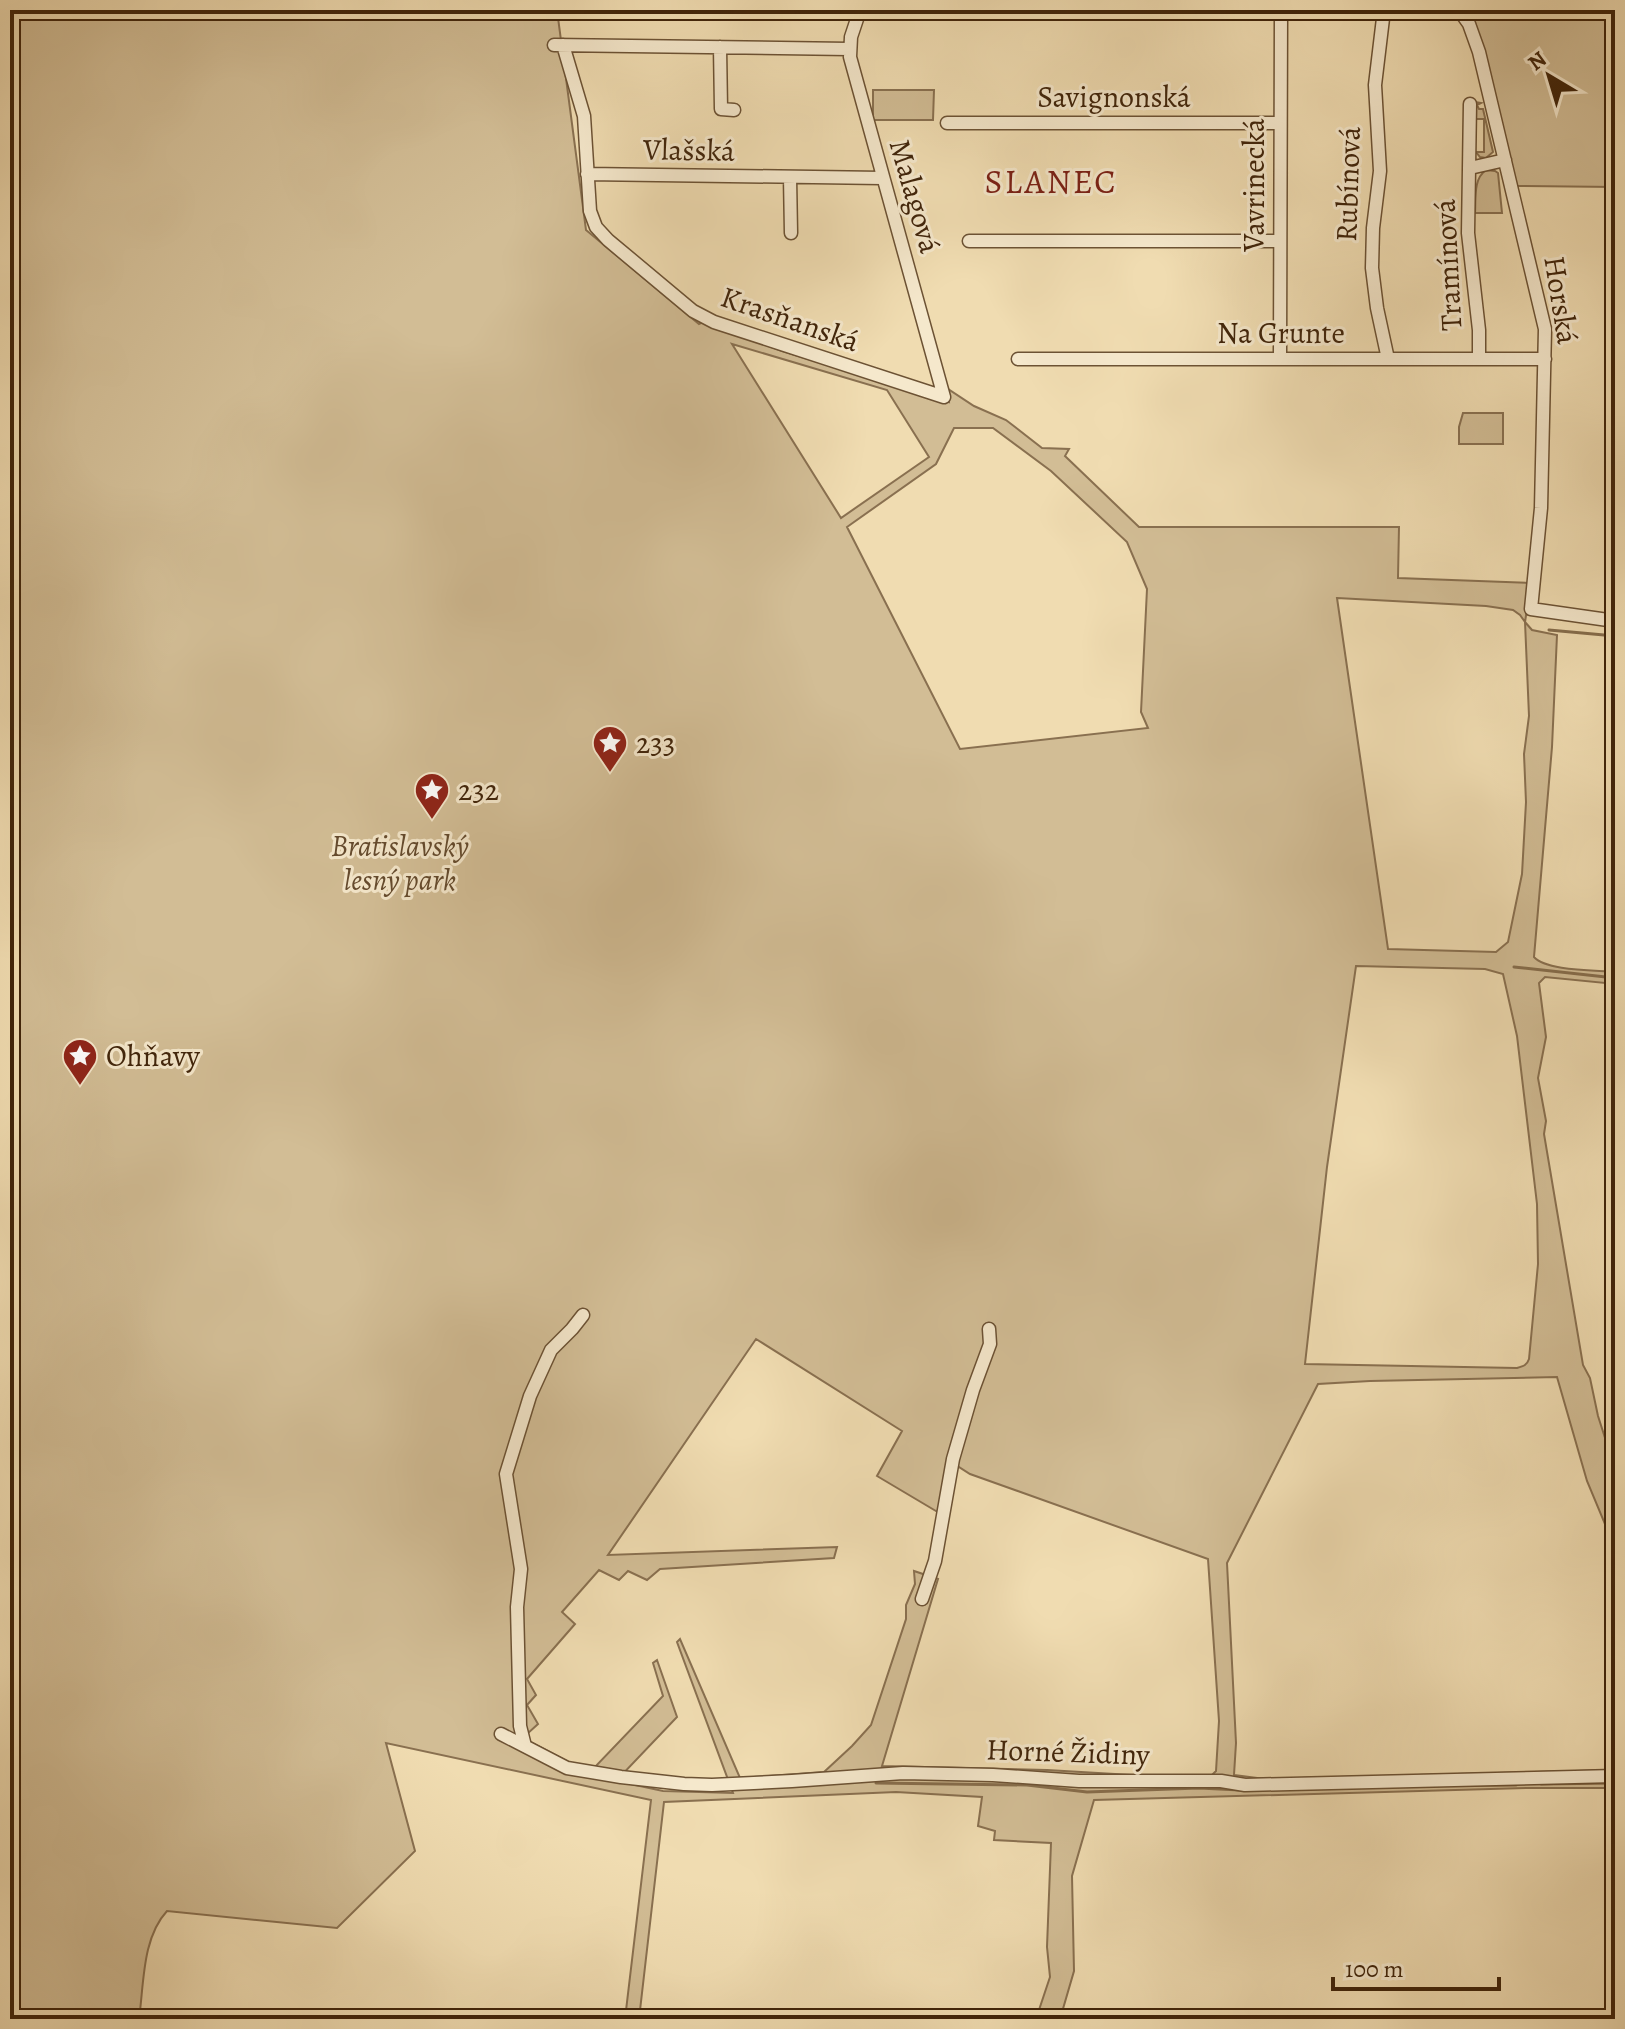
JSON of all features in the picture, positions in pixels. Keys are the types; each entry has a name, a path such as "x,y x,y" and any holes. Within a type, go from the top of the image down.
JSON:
{"street":[{"name":"Malagová","path":"860,10 853,25 849,49 944,397"},
{"name":"Vavrinecká","path":"1280,359 1281,10"},
{"name":"Rubínová","path":"1384,10 1375,85 1380,171 1372,258 1377,308 1388,359"},
{"name":"Horská","path":"1459,10 1469,24 1479,52 1544,319 1541,508 1531,609 1615,621"},
{"name":"Krasňanská","path":"720,47 558,45 584,116 590,211 600,233 700,315 720,325 944,397"},
{"path":"734,110 721,109 720,47 849,49"},
{"name":"Tramínová","path":"1470,104 1468,233 1479,330 1479,359"},
{"name":"Savignonská","path":"947,123 1280,123"},
{"name":"Tramínová","path":"1470,168 1505,160"},
{"name":"Vlašská","path":"587,174 882,178"},
{"path":"790,177 791,233"},
{"path":"969,241 1280,241"},
{"name":"Na Grunte","path":"1018,359 1545,359"},
{"path":"525,1746 520,1726 517,1607 521,1569 506,1474 530,1396 551,1350 583,1315"},
{"path":"922,1599 935,1561 953,1459 990,1344 989,1329"},
{"name":"Horné Židiny","path":"501,1734 567,1768 660,1783 712,1785 883,1773 1092,1781 1221,1781 1245,1785 1615,1776"}],"green space":[{"name":"Bratislavský lesný park","path":"10,10 557,10 586,230 699,324 703,322 782,351 949,402 948,389 974,406 1006,420 1042,448 1069,449 1065,456 1139,527 1399,527 1398,578 1531,583 1525,622 1532,630 1557,635 1552,747 1534,957 1549,965 1615,972 1615,984 1545,977 1539,983 1546,1037 1538,1078 1546,1121 1544,1134 1583,1365 1590,1378 1615,1469 1615,1548 1587,1481 1557,1377 1318,1384 1227,1563 1236,1743 1234,1775 1265,1779 1615,1770 1615,1788 1094,1800 1072,1876 1074,1971 1060,2019 1036,2019 1050,1977 1047,1947 1051,1843 994,1840 995,1831 978,1826 982,1797 896,1792 664,1802 639,2019 625,2019 651,1800 386,1743 415,1851 337,1928 167,1911 148,1948 139,2019 10,2019","holes":["732,344 887,390 929,457 841,518","954,428 993,428 1051,471 1127,542 1147,589 1141,712 1148,728 960,749 847,527 936,464","1337,598 1513,610 1525,622 1529,716 1524,754 1526,802 1522,874 1508,942 1496,952 1388,949","1356,966 1485,969 1503,974 1517,1036 1537,1204 1538,1264 1528,1361 1517,1368 1305,1364 1327,1167","756,1339 902,1431 877,1476 941,1514 951,1462 970,1474 1208,1559 1219,1721 1216,1771 1212,1775 1149,1776 882,1766 938,1579 914,1571 915,1584 906,1605 906,1619 871,1725 824,1772 740,1778 680,1639 677,1642 733,1793 663,1791 616,1781 677,1717 657,1660 653,1663 663,1696 595,1767 570,1763 529,1741 527,1734 538,1724 527,1705 536,1695 527,1679 575,1624 562,1612 599,1570 619,1580 628,1571 647,1580 660,1569 834,1558 837,1547 608,1555"]},
{"path":"1464,10 1615,13 1615,187 1515,186"},
{"path":"873,90 934,90 933,120 873,120"},
{"path":"1475,102 1481,103 1477,105 1483,109 1493,152 1486,158 1476,152 1484,152 1484,119 1476,119"},
{"path":"1486,170 1498,173 1502,213 1475,213 1477,184"},
{"path":"1463,413 1503,413 1503,444 1459,444"}],"waterway":[{"path":"1549,630 1615,636"},
{"path":"1514,967 1615,978"},
{"path":"876,1783 1027,1785 1087,1792 1199,1788 1240,1790"},
{"path":"1541,1784 1615,1783"},
{"path":"1475,1785 1516,1785"}],"place":[{"name":"233","path":"610,774"},
{"name":"232","path":"432,821"},
{"name":"Ohňavy","path":"80,1087"}],"district":[{"name":"SLANEC","path":"1051,181"}]}
